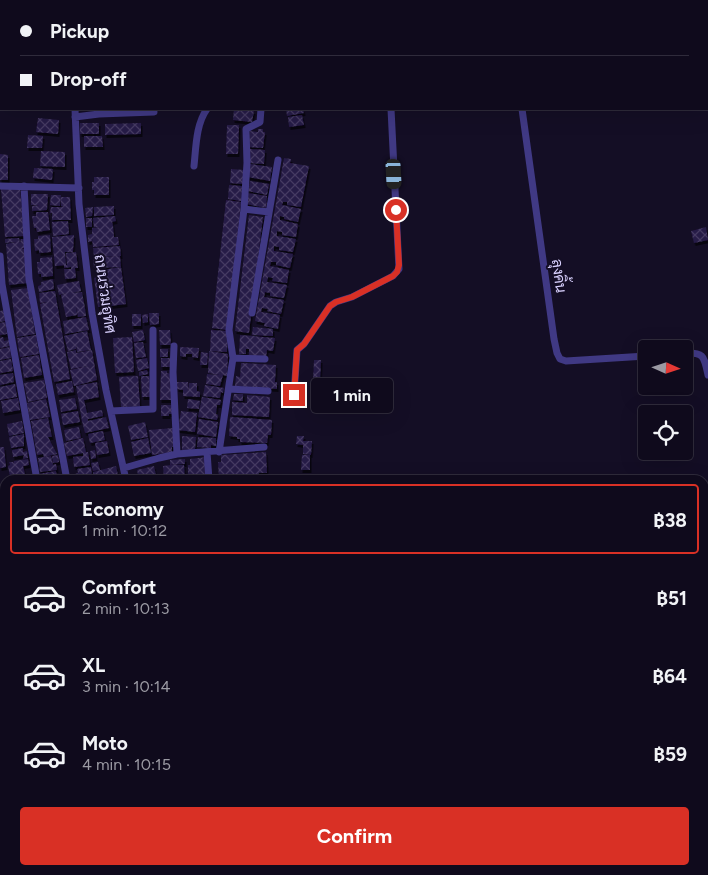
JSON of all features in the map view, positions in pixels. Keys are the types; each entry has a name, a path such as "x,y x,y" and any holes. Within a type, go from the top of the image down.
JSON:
{"street":[{"name":"ถนนร่วมอุทิศ","path":"75,110 79,188 78,204 92,312 110,411 125,475"},
{"path":"194,166 199,129 203,114 206,110"},
{"path":"219,452 233,358 229,330 244,209 247,163 246,129 260,122 261,110"},
{"path":"294,395 297,350 304,344 328,307 393,276 399,268 391,110"},
{"name":"ลุงคิ้น","path":"522,110 554,339 558,356 560,359 566,360 638,356"},
{"path":"75,117 154,112"},
{"path":"252,313 278,160"},
{"path":"0,186 79,188"},
{"path":"24,186 29,279 66,475"},
{"path":"244,209 269,212"},
{"path":"0,256 2,284 36,475"},
{"path":"110,411 153,409 153,330"},
{"path":"174,346 173,372 177,454"},
{"path":"693,352 701,354 704,358 708,375"},
{"path":"233,358 265,359"},
{"path":"229,389 268,391"},
{"path":"124,468 177,454 264,447"},
{"path":"207,452 209,475"}],"building":[{"path":"234,110 254,111 252,122 233,120"},
{"path":"286,110 303,110 304,113 287,116"},
{"path":"302,115 304,125 289,127 288,117"},
{"path":"38,118 59,120 58,134 36,132"},
{"path":"80,123 99,123 99,134 80,134"},
{"path":"141,123 141,134 105,135 105,124"},
{"path":"227,125 239,125 238,154 226,154"},
{"path":"258,129 263,129 263,132 265,132 263,148 249,147 250,131 258,132"},
{"path":"28,135 43,136 42,148 27,148"},
{"path":"84,136 102,136 103,147 84,147"},
{"path":"250,149 265,150 264,164 248,163"},
{"path":"41,151 65,152 65,167 40,166"},
{"path":"0,154 8,155 8,180 0,180"},
{"path":"284,158 291,159 290,163 309,166 301,207 287,205 287,202 283,202 282,205 301,209 298,222 284,219 284,217 280,216 280,220 298,224 296,237 282,235 282,232 277,231 277,236 296,239 293,252 279,250 279,247 274,246 274,251 293,254 290,268 276,265 276,262 271,262 270,266 289,270 287,283 272,281 273,278 268,277 267,282 287,285 284,298 270,296 270,293 265,292 264,297 284,300 281,314 262,308 261,312 280,315 278,329 264,326 265,323 255,321"},
{"path":"250,164 272,167 270,181 248,177"},
{"path":"34,168 53,169 52,180 33,178"},
{"path":"231,169 244,170 243,184 230,183"},
{"path":"94,177 109,177 109,195 94,195 92,182 94,182"},
{"path":"250,181 269,184 267,195 248,191"},
{"path":"229,185 242,186 241,201 228,199"},
{"path":"20,188 24,236 5,237 1,189"},
{"path":"247,193 267,196 266,208 246,204"},
{"path":"31,194 48,194 47,210 32,211 32,206 39,205 31,205"},
{"path":"51,195 61,195 60,206 50,205"},
{"path":"61,197 70,197 71,220 52,220 52,213 50,213 51,207 64,207 61,206"},
{"path":"226,200 241,202 227,330 212,328"},
{"path":"114,206 114,215 94,216 94,207"},
{"path":"93,207 92,216 86,217 85,208"},
{"path":"36,212 48,212 50,230 37,232 36,228 34,228 32,216 36,216"},
{"path":"249,215 263,217 249,333 235,331"},
{"path":"115,216 116,221 111,222 114,237 118,237 119,245 93,247 92,238 92,241 88,242 88,235 92,234 92,228 100,227 94,227 93,218"},
{"path":"86,218 92,218 92,227 86,227"},
{"path":"68,221 69,234 53,236 52,222"},
{"path":"706,227 708,240 694,243 691,231"},
{"path":"50,235 51,252 39,253 39,250 35,251 34,239 38,239 38,236"},
{"path":"74,235 73,252 65,252 66,265 55,266 52,237"},
{"path":"19,238 20,243 21,239 24,239 24,248 21,249 25,249 27,283 9,285 6,244 16,242 5,243 5,239"},
{"path":"120,246 121,256 94,257 93,248"},
{"path":"76,252 78,268 75,268 76,278 65,279 64,269 71,269 71,267 64,268 64,265 67,265 66,253"},
{"path":"120,256 121,267 94,268 93,258"},
{"path":"52,257 53,276 41,277 41,274 38,274 37,262 40,262 40,258"},
{"path":"121,267 126,304 102,307 97,271"},
{"path":"96,277 101,307 98,307 94,278"},
{"path":"53,279 54,289 39,292 38,286 41,285 41,282"},
{"path":"79,281 81,291 72,293 82,292 86,316 78,317 76,306 77,315 66,317 61,295 67,293 59,295 57,285"},
{"path":"28,288 35,334 17,337 11,290"},
{"path":"55,291 70,379 54,382 40,304 47,302 40,303 39,293"},
{"path":"4,310 5,321 0,322 0,311"},
{"path":"149,313 159,313 159,324 150,325"},
{"path":"132,314 141,314 141,326 132,326"},
{"path":"148,314 148,322 143,323 142,315"},
{"path":"86,317 89,330 65,334 63,321"},
{"path":"5,322 7,334 0,335 0,323"},
{"path":"253,327 273,329 273,336 252,335"},
{"path":"143,330 145,340 134,342 132,332"},
{"path":"159,330 170,330 171,345 160,345"},
{"path":"211,330 228,331 227,352 210,351"},
{"path":"87,331 91,350 77,352 76,345 76,349 68,351 64,336"},
{"path":"36,335 39,354 20,357 17,338"},
{"path":"240,335 275,338 273,351 267,350 266,357 249,356 249,349 246,349 246,354 239,354"},
{"path":"3,337 4,341 9,340 10,346 0,348 0,338"},
{"path":"132,337 134,372 115,373 113,338"},
{"path":"143,342 146,357 136,358 134,343"},
{"path":"10,347 11,358 0,360 0,349"},
{"path":"180,347 199,348 198,358 192,357 192,354 186,354 186,357 180,356"},
{"path":"160,349 168,349 168,357 160,357"},
{"path":"76,350 76,353 92,350 97,380 74,386 70,370 88,366 71,369 67,352"},
{"path":"209,351 228,354 227,376 223,375 220,386 206,384 207,374 220,375 208,373"},
{"path":"201,352 208,353 207,365 200,365"},
{"path":"39,355 42,375 24,378 21,358"},
{"path":"147,358 149,368 138,371 136,360"},
{"path":"161,358 170,358 170,367 161,367"},
{"path":"11,359 13,371 0,373 0,361"},
{"path":"314,360 321,360 320,382 313,382"},
{"path":"241,363 276,365 275,382 277,382 277,389 235,386 236,376 240,377"},
{"path":"147,370 148,374 139,376 139,372"},
{"path":"161,371 167,371 167,373 172,374 172,400 160,400"},
{"path":"13,373 14,382 0,385 0,375"},
{"path":"138,376 140,406 121,407 119,377"},
{"path":"141,376 149,376 151,397 142,397"},
{"path":"44,380 47,398 28,402 24,383"},
{"path":"72,381 74,392 58,395 56,384"},
{"path":"97,382 99,397 84,400 87,413 102,410 103,416 88,419 88,421 106,417 109,428 85,433 76,386"},
{"path":"177,382 188,382 189,391 189,383 197,383 197,391 200,392 200,397 183,396 183,390 177,389"},
{"path":"15,384 17,397 0,400 0,387"},
{"path":"205,385 224,388 220,398 203,396"},
{"path":"234,394 243,394 243,401 233,400"},
{"path":"247,395 270,397 269,417 232,415 232,402 247,403"},
{"path":"202,397 221,400 220,405 217,405 217,420 198,417"},
{"path":"18,398 20,410 3,413 1,401"},
{"path":"75,398 77,409 61,412 59,400"},
{"path":"46,399 50,417 30,420 27,403"},
{"path":"188,399 200,401 199,409 187,408"},
{"path":"161,405 172,405 172,414 161,416"},
{"path":"78,411 80,422 63,425 61,414"},
{"path":"181,411 197,413 195,432 178,430"},
{"path":"230,417 272,420 271,435 268,435 267,443 240,442 240,439 237,439 237,437 229,436"},
{"path":"48,418 52,437 48,437 57,454 44,457 43,454 37,455 31,421"},
{"path":"199,419 218,422 216,437 197,434"},
{"path":"22,421 24,433 9,436 7,424"},
{"path":"145,422 148,437 131,440 128,426"},
{"path":"79,427 81,438 66,441 64,430"},
{"path":"173,428 175,446 172,447 172,452 152,455 149,430"},
{"path":"103,431 105,440 90,443 88,434"},
{"path":"24,434 24,446 11,448 9,437"},
{"path":"182,436 196,437 195,450 182,450"},
{"path":"297,436 304,436 303,441 312,441 311,455 303,454 303,445 296,444"},
{"path":"198,437 216,438 216,446 211,445 211,448 197,447"},
{"path":"83,438 90,465 74,467 73,457 83,456 83,453 67,456 64,443"},
{"path":"148,438 151,453 134,456 131,442"},
{"path":"107,441 109,453 97,455 95,443"},
{"path":"0,447 4,447 6,467 0,468"},
{"path":"23,448 23,452 27,451 28,458 23,459 24,455 13,457 12,450"},
{"path":"95,450 96,458 91,459 90,451"},
{"path":"266,452 267,473 259,473 259,475 219,475 218,462 221,462 221,455"},
{"path":"58,455 59,462 53,463 52,456"},
{"path":"302,455 310,455 310,470 301,470"},
{"path":"51,456 53,465 56,464 57,470 40,472 38,458"},
{"path":"207,457 206,475 188,475 190,459"},
{"path":"28,459 29,465 23,466 25,474 10,475 9,462 13,462 13,464 14,461"},
{"path":"185,459 185,464 170,465 170,460"},
{"path":"98,462 100,470 93,471 91,463"},
{"path":"184,465 185,475 164,475 163,466"},
{"path":"116,466 118,475 93,475 93,472"},
{"path":"154,466 156,475 138,475 137,470"},
{"path":"91,467 92,475 75,475 78,473 77,469"},
{"path":"56,471 57,475 39,475"}],"route":[{"path":"294,395 297,350 307,340 328,307 336,302 356,296 360,292 396,274 399,265 396,210"}]}
